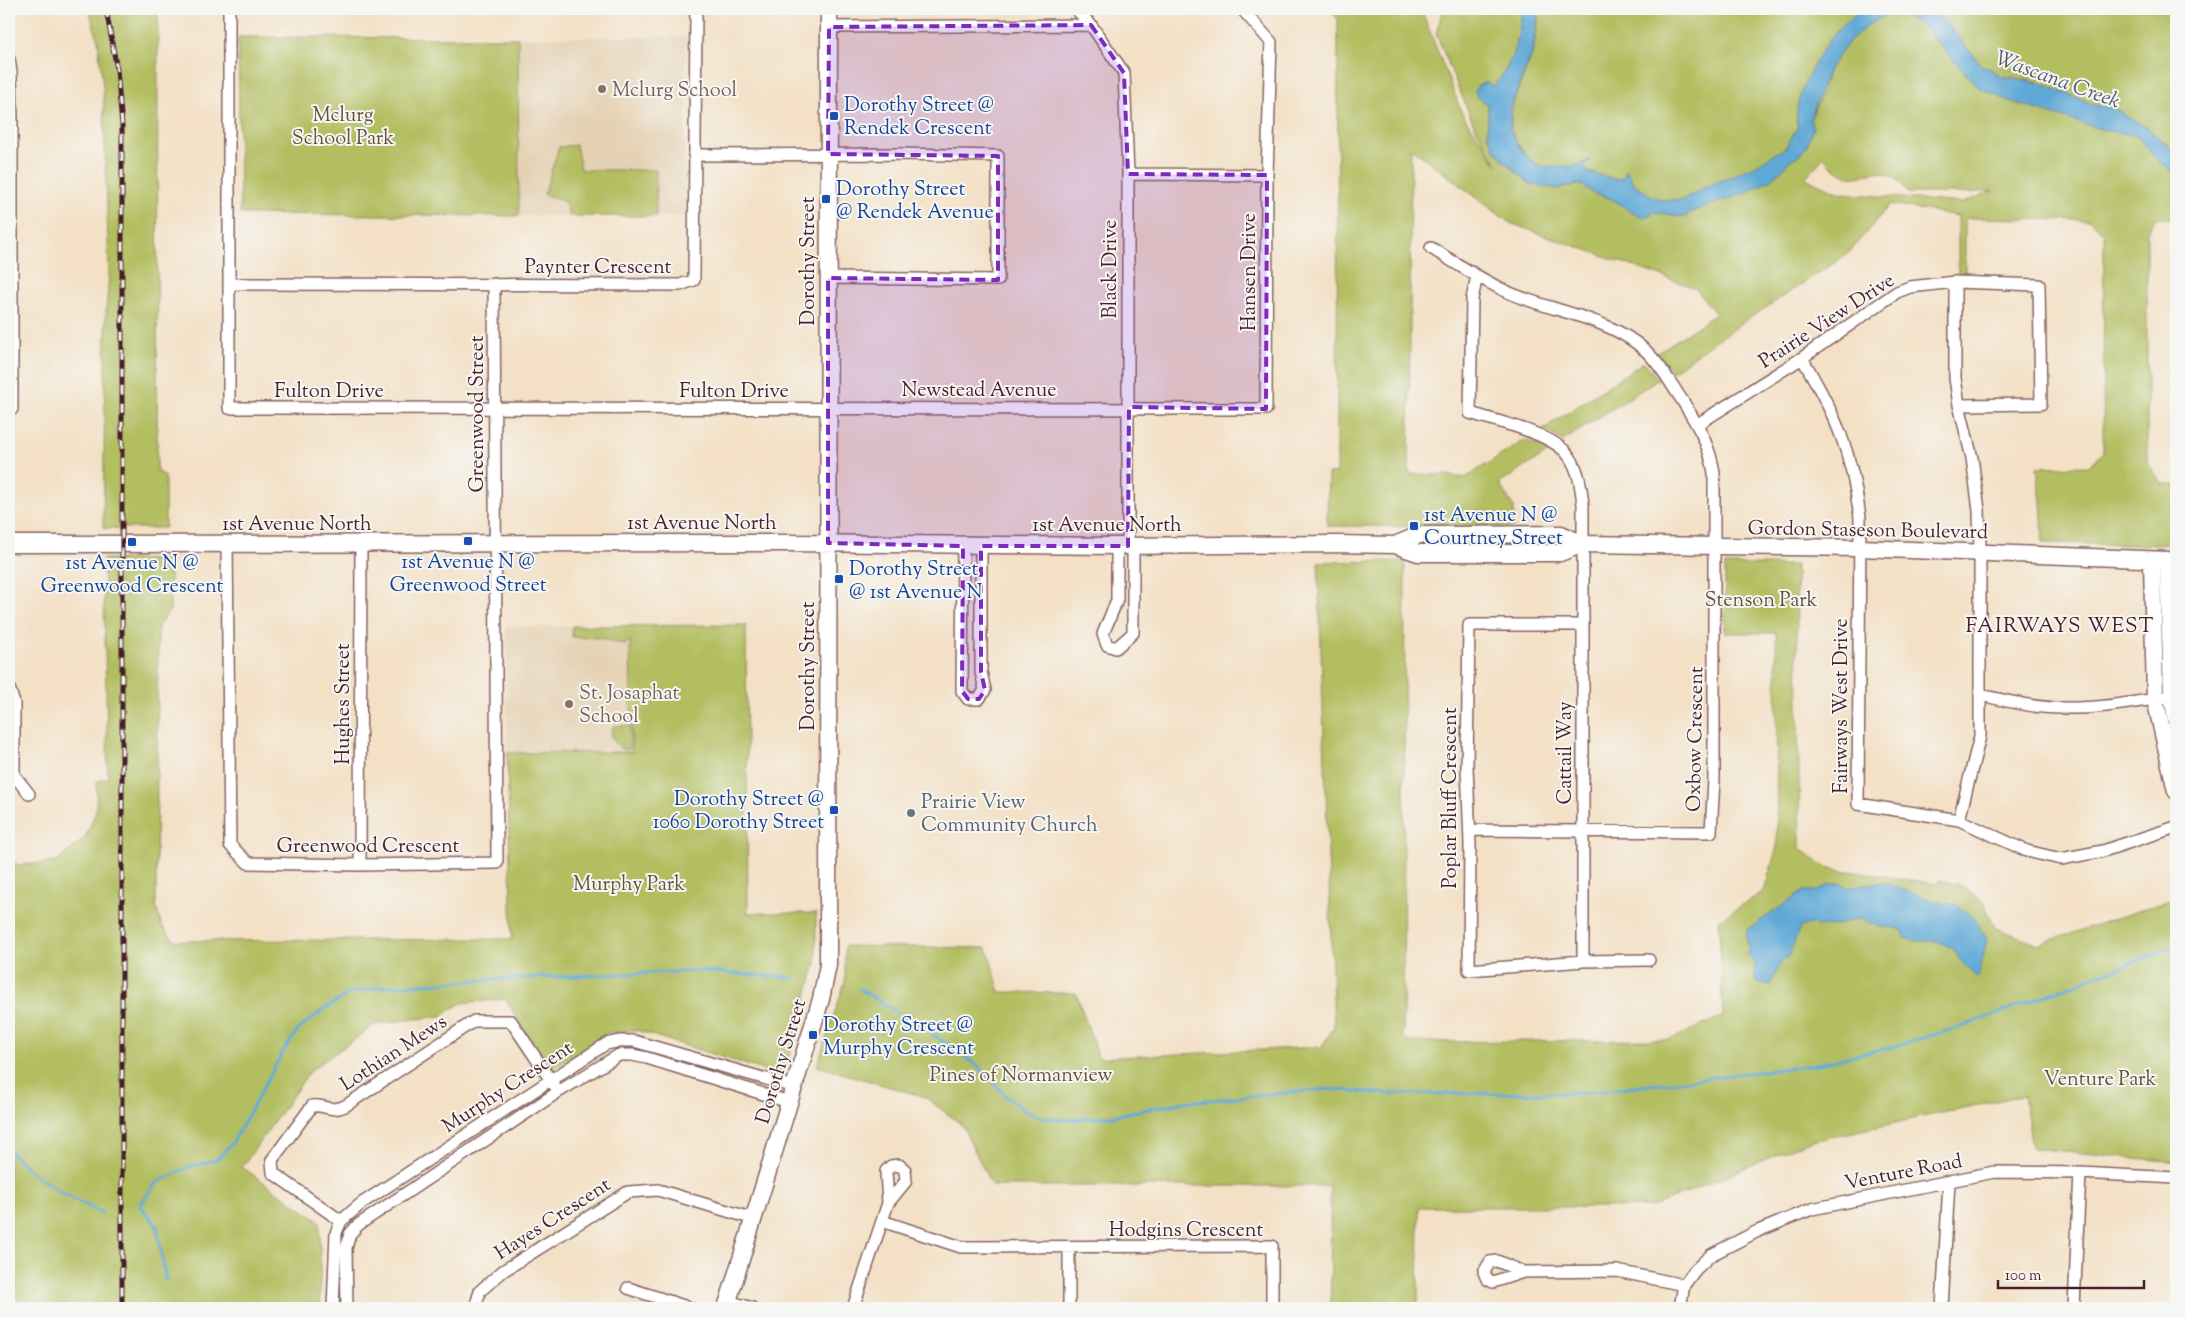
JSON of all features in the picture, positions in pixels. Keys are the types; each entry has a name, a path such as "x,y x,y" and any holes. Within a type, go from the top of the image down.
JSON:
{"street":[{"name":"Fulton Drive","path":"229,9 229,408 828,409"},
{"name":"Paynter Crescent","path":"229,284 680,286 694,280 696,9"},
{"name":"Dorothy Street","path":"727,1305 821,999 828,955 829,9"},
{"name":"Black Drive","path":"1076,9 1091,24 1124,73 1128,174 1129,407 1126,546"},
{"name":"Hansen Drive","path":"1129,407 1266,408 1267,175 1270,42 1242,9"},
{"path":"829,27 1091,24"},
{"path":"9,59 11,72 12,409 9,409"},
{"path":"694,155 998,156 998,280 828,278"},
{"path":"1128,174 1267,175"},
{"path":"1431,248 1511,294 1603,324 1627,336 1647,352 1664,373 1698,424 1709,451 1714,473 1714,547"},
{"name":"Cattail Way","path":"1477,276 1472,300 1470,413 1524,429 1548,440 1568,454 1581,481 1583,504 1583,961"},
{"path":"1955,282 1955,378 1958,405 1972,458 1978,501 1980,552 1980,736 1959,820"},
{"name":"Prairie View Drive","path":"1698,424 1802,358 1897,292 1910,287 1955,282 2039,285 2041,404 1958,405"},
{"name":"Greenwood Street","path":"494,284 495,544"},
{"path":"1802,358 1840,429 1851,462 1860,518 1860,548"},
{"name":"Newstead Avenue","path":"828,409 1129,407"},
{"name":"1st Avenue North","path":"9,544 828,543 963,546 1395,545"},
{"name":"Greenwood Crescent","path":"227,544 230,845 248,863 360,865 497,863 495,544"},
{"name":"Hughes Street","path":"360,865 361,544"},
{"name":"Gordon Staseson Boulevard","path":"1395,545 1418,553 1560,553 1583,544 1860,548 2166,560"},
{"path":"963,546 962,692 968,699 979,699 985,690 981,672 981,546"},
{"path":"1126,546 1132,633 1116,648 1107,644 1103,634 1117,600 1126,546"},
{"name":"Oxbow Crescent","path":"1583,830 1711,832 1714,780 1714,547"},
{"name":"Fairways West Drive","path":"1860,548 1858,804 1959,820 2026,851 2061,859 2103,851 2176,827"},
{"path":"2166,560 2176,718"},
{"path":"2166,560 2155,699 2176,791"},
{"name":"Poplar Bluff Crescent","path":"1583,624 1469,625 1467,766 1470,830 1469,970 1583,961"},
{"path":"9,688 14,703 14,775 29,794"},
{"path":"1981,695 2030,705 2060,708 2104,707 2174,695"},
{"path":"1470,830 1583,830"},
{"path":"1583,961 1649,960"},
{"name":"Lothian Mews","path":"341,1221 273,1173 272,1160 312,1106 318,1105 332,1110 345,1106 474,1021 511,1021 558,1092"},
{"name":"Murphy Crescent","path":"341,1221 362,1202 606,1044 634,1041 792,1094"},
{"name":"Murphy Crescent","path":"347,1308 346,1248 350,1234 358,1225 558,1092 619,1055 632,1055 792,1094"},
{"name":"Venture Road","path":"1680,1308 1684,1285 1695,1270 1711,1255 1758,1231 1812,1209 1994,1172 2080,1173 2176,1178"},
{"path":"2074,1308 2080,1173"},
{"path":"1942,1308 1949,1182"},
{"name":"Hayes Crescent","path":"475,1308 480,1291 502,1271 628,1192 658,1190 754,1220"},
{"path":"853,1308 888,1203"},
{"path":"333,1308 334,1246 341,1221"},
{"path":"882,1221 961,1247 1069,1247 1069,1308"},
{"name":"Hodgins Crescent","path":"1069,1247 1272,1246 1272,1308"},
{"path":"1523,1272 1616,1271 1684,1285"},
{"path":"628,1288 690,1308"},
{"path":"727,1305 752,1308"}],"highlighted area":[{"path":"1091,25 1124,73 1128,174 1267,175 1266,409 1129,407 1128,546 981,546 981,672 985,690 979,699 968,699 962,691 963,546 828,543 828,278 998,280 998,156 828,154 829,27"}],"shaded area":[{"name":"Mclurg School","path":"686,36 685,216 519,216 518,38"},
{"name":"St. Josaphat School","path":"629,626 631,638 632,752 507,753 506,627"}],"green space":[{"path":"89,9 158,9 157,471 165,476 165,528 103,528 106,311 109,273 103,87 98,41"},
{"path":"1329,9 1421,9 1462,113 1497,165 1474,125 1436,34 1443,9 1522,9 1514,51 1505,71 1492,87 1488,82 1477,86 1477,97 1488,105 1488,135 1564,186 1571,187 1576,184 1584,186 1593,193 1612,199 1642,218 1655,212 1685,217 1691,212 1712,204 1785,165 1794,157 1824,88 1807,77 1796,120 1798,127 1785,148 1755,166 1702,189 1682,200 1662,200 1650,195 1634,184 1627,170 1624,178 1615,179 1587,172 1584,167 1591,161 1588,160 1565,168 1541,166 1529,158 1515,140 1511,116 1533,49 1539,9 1862,9 1837,31 1825,82 1829,68 1848,43 1868,25 1886,15 1903,15 1922,25 1979,88 2104,130 2137,136 2157,160 2176,173 2176,218 2156,218 2147,233 2147,462 2162,484 2176,484 2176,543 2137,545 2043,543 2037,467 2089,466 2103,453 2104,234 2089,220 1965,218 1965,275 1958,276 1958,216 1890,204 1853,248 1839,260 1728,332 1672,372 1657,353 1716,314 1695,288 1510,223 1411,148 1409,474 1446,475 1465,478 1525,440 1550,451 1499,484 1514,507 1514,527 1327,526 1328,474 1337,473 1338,19","holes":["1823,158 1847,175 1859,177 1873,172 1885,173 1898,180 1908,193 1993,191 1963,203 1841,193 1805,178"]},
{"path":"1930,9 2176,9 2176,153 2166,143 2114,108 2098,106 2042,84 2015,77 2005,77 1982,66 1946,22"},
{"name":"Mclurg School Park","path":"238,37 518,38 519,216 240,214"},
{"path":"576,145 581,170 656,170 656,216 569,216 565,202 544,195 559,147"},
{"path":"1644,362 1658,379 1563,441 1543,429"},
{"name":"Murphy Park","path":"103,559 170,560 170,610 158,626 156,907 162,926 175,941 512,939 507,753 632,752 630,640 625,645 599,638 572,637 572,626 746,625 748,913 816,913 816,964 785,1070 773,1073 636,1030 608,1033 551,1070 505,999 461,1003 441,1016 376,1024 310,1071 242,1167 320,1222 320,1308 9,1308 9,860 19,865 57,862 86,836 96,811 97,782 108,777"},
{"path":"1405,561 1403,1038 1411,1042 1669,1040 1723,1016 1719,920 1764,891 1777,847 1776,633 1725,633 1725,565 1796,565 1800,848 1827,868 1938,884 1939,880 1961,885 1984,902 1995,928 2039,944 2171,900 2176,902 2176,1162 2032,1148 2024,1095 1807,1142 1652,1207 1419,1207 1418,1308 1331,1308 1330,1186 992,1186 962,1125 925,1097 817,1066 845,982 845,946 987,948 1000,992 1076,993 1099,1058 1321,1047 1334,1027 1318,562"},
{"path":"613,726 630,726 630,749 621,749 611,737"}],"water":[{"path":"1522,9 1539,9 1532,53 1511,106 1510,130 1519,147 1535,163 1545,167 1580,166 1591,160 1584,167 1587,172 1615,179 1624,178 1626,169 1634,184 1650,195 1662,200 1682,200 1702,189 1755,166 1785,148 1798,127 1798,103 1814,64 1839,29 1862,9 1930,9 1946,22 1982,66 1990,67 1992,71 2005,77 2042,84 2098,106 2113,108 2148,128 2176,153 2176,173 2157,160 2137,136 2104,130 2012,102 1979,88 1922,25 1903,15 1886,15 1868,25 1848,43 1829,69 1810,119 1813,128 1807,145 1799,156 1792,159 1778,174 1755,188 1691,212 1685,217 1655,212 1642,218 1612,199 1593,193 1584,186 1577,184 1571,187 1564,186 1559,189 1530,184 1503,160 1494,148 1488,135 1488,105 1477,97 1475,92 1477,86 1488,82 1492,87 1505,71 1514,51"},
{"path":"1882,882 1934,901 1957,905 1975,919 1987,940 1979,975 1976,977 1959,959 1954,949 1938,941 1916,941 1905,938 1903,930 1880,927 1861,919 1837,925 1817,927 1813,923 1800,927 1790,955 1782,961 1770,985 1755,982 1755,963 1746,954 1750,949 1746,938 1747,930 1804,891 1818,891 1828,885 1839,883 1848,888"}],"waterway":[{"path":"860,989 938,1038 979,1067 1007,1097 1024,1110 1043,1118 1069,1120 1111,1116 1185,1102 1329,1089 1388,1094 1585,1093 1813,1065 1889,1048 1964,1026 2176,946"},
{"path":"166,1281 157,1226 140,1205 156,1183 189,1167 216,1160 233,1142 284,1050 299,1029 323,1010 350,993 379,987 498,979 700,971 794,978"},
{"path":"9,1150 41,1179 63,1193 102,1213"}],"railway":[{"path":"106,9 117,70 122,125 122,1308"}],"place":[{"name":"Mclurg School","path":"602,89"},
{"name":"Dorothy Street @ Rendek Crescent","path":"834,116"},
{"name":"Dorothy Street @ Rendek Avenue","path":"826,199"},
{"name":"1st Avenue N @ Courtney Street","path":"1414,526"},
{"name":"1st Avenue N @ Greenwood Street","path":"468,541"},
{"name":"1st Avenue N @ Greenwood Crescent","path":"132,542"},
{"name":"Dorothy Street @ 1st Avenue N","path":"839,579"},
{"name":"St. Josaphat School","path":"569,704"},
{"name":"Dorothy Street @ 1060 Dorothy Street","path":"834,810"},
{"name":"Prairie View Community Church","path":"911,813"},
{"name":"Dorothy Street @ Murphy Crescent","path":"813,1035"}],"district":[{"name":"FAIRWAYS WEST","path":"2060,625"}],"water label":[{"name":"Wascana Creek","path":"2058,79"}],"park label":[{"name":"Stenson Park","path":"1761,599"},
{"name":"Pines of Normanview","path":"1021,1074"},
{"name":"Venture Park","path":"2100,1078"}]}
